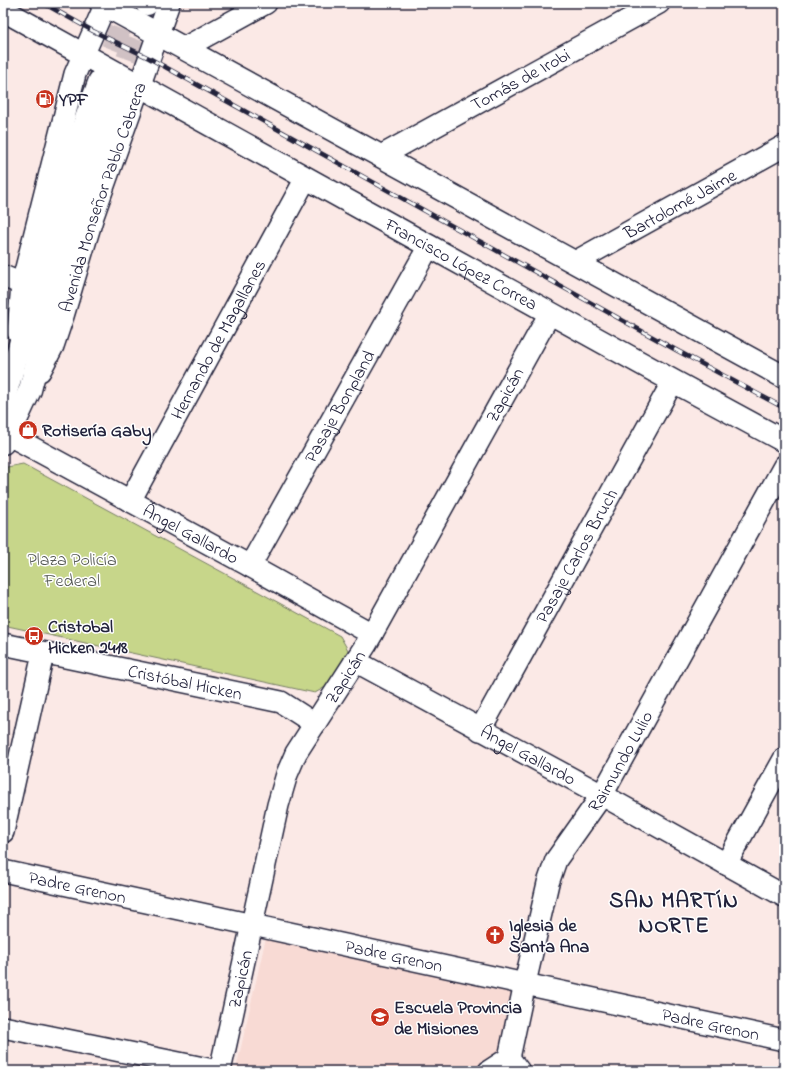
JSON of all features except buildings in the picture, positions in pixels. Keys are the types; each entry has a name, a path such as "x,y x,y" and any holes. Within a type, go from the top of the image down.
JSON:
{"main road":[{"path":"104,4 576,262 781,371"},
{"name":"Francisco López Correa","path":"3,10 673,381 784,440"},
{"name":"Avenida Monseñor Pablo Cabrera","path":"3,401 17,357 69,171 108,85 94,156 62,266 30,390 6,439"}],"street":[{"name":"Avenida Monseñor Pablo Cabrera","path":"30,390 53,346 91,223 169,3"},
{"path":"184,48 266,3"},
{"name":"Tomás de Irobi","path":"381,156 659,3"},
{"name":"Avenida Monseñor Pablo Cabrera","path":"17,357 22,284 75,74 104,4"},
{"name":"Bartolomé Jaime","path":"576,262 784,146"},
{"name":"Hernando de Magallanes","path":"130,501 306,178"},
{"name":"Pasaje Bonpland","path":"250,566 428,246"},
{"path":"3,276 22,284"},
{"name":"Zapicán","path":"219,1071 278,805 287,774 296,753 372,634 550,313"},
{"name":"Pasaje Carlos Bruch","path":"480,730 673,381"},
{"name":"Ángel Gallardo","path":"6,439 130,501 372,634"},
{"name":"Raimundo Lulio","path":"514,1064 525,983 548,883 556,860 602,795 784,466"},
{"name":"Cristóbal Hicken","path":"3,644 43,654 281,702 315,724"},
{"path":"3,832 43,654"},
{"name":"Ángel Gallardo","path":"355,661 784,896"},
{"path":"726,864 784,759"},
{"name":"Padre Grenon","path":"3,871 784,1040"},
{"path":"3,1026 219,1071"},
{"path":"490,1071 514,1064"}],"shaded area":[{"name":"Escuela Provincia de Misiones","path":"267,933 518,986 506,1047 473,1071 246,1071 236,1069"}],"green space":[{"name":"Plaza Policía Federal","path":"23,464 340,636 348,650 329,685 315,693 3,625 3,477 7,467"}],"tunnel":[{"path":"100,80 130,3"},
{"path":"116,90 146,6"}],"railway":[{"path":"43,3 93,31 149,58 676,350 784,408"}],"place":[{"name":"YPF","path":"45,99"},
{"name":"Rotisería Gaby","path":"28,430"},
{"name":"Cristobal Hicken 2418","path":"34,636"},
{"name":"Iglesia de Santa Ana","path":"495,935"},
{"name":"Escuela Provincia de Misiones","path":"380,1017"}],"district":[{"name":"SAN MARTÍN NORTE","path":"674,912"}]}
